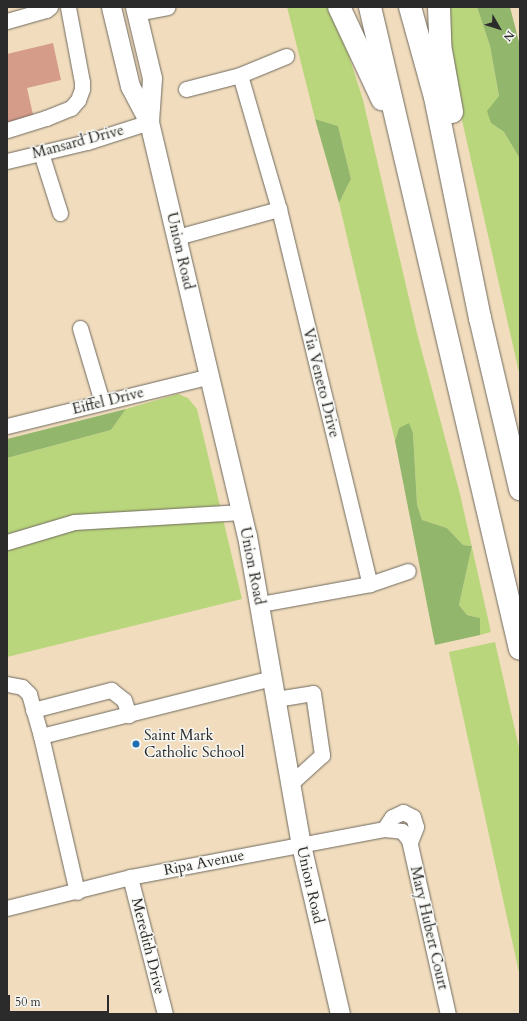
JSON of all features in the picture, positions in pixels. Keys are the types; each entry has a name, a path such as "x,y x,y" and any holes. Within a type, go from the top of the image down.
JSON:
{"highway":[{"path":"338,7 400,138"},
{"path":"370,7 520,649"},
{"path":"410,7 435,97 480,318 520,489"},
{"path":"439,7 440,44 455,131 450,166"}],"main road":[{"name":"Union Road","path":"111,7 130,86 149,122 242,512 260,604 301,845 340,1014"},
{"name":"Union Road","path":"136,10 152,78 149,122"}],"street":[{"path":"7,21 46,10 50,7"},
{"path":"7,130 46,118 71,108 78,100 82,89 82,82 68,7"},
{"path":"136,10 167,7"},
{"path":"186,89 240,75 286,56"},
{"name":"Via Veneto Drive","path":"240,75 279,209 370,584"},
{"name":"Mansard Drive","path":"7,161 41,153 149,122"},
{"path":"41,153 60,213"},
{"path":"177,237 279,209"},
{"path":"80,328 102,402"},
{"name":"Eiffel Drive","path":"7,426 210,376"},
{"path":"7,542 74,522 242,512"},
{"path":"260,604 370,584 408,571"},
{"path":"41,736 272,678"},
{"path":"7,684 22,687 29,694 41,736 77,892"},
{"path":"33,710 111,690 124,700 129,714"},
{"path":"276,699 313,693 322,755 290,785"},
{"name":"Mary Hubert Court","path":"384,829 392,817 398,814 403,812 413,817 416,827 406,836 448,1014"},
{"name":"Ripa Avenue","path":"7,908 77,892 130,877 384,829"},
{"name":"Meredith Drive","path":"130,877 165,1014"}],"green space":[{"path":"287,7 328,7 348,53 363,100 417,333 460,494 472,546 463,545 447,528 422,520 417,504 413,433 409,424 399,428 395,441 339,203 351,179 338,126 315,119"},
{"path":"449,7 477,7 490,46 499,96 491,123 504,132 520,159 520,377 455,89"},
{"path":"477,7 510,7 520,46 520,159 504,132 491,123 487,111 499,96 490,46"},
{"path":"315,119 338,126 351,179 339,203"},
{"path":"178,394 188,398 197,409 242,599 7,657 7,458 111,430 126,409"},
{"path":"126,409 111,430 7,458 7,439"},
{"path":"409,423 413,433 417,504 422,520 447,528 463,545 472,546 459,605 467,615 480,618 480,635 435,645 395,441 399,428"},
{"path":"472,547 491,632 480,635 480,618 467,615 459,605"},
{"path":"495,642 520,752 520,977 449,652"}],"building":[{"path":"53,43 61,80 27,88 34,119 7,125 7,54"}],"place":[{"name":"Saint Mark Catholic School","path":"136,744"}]}
